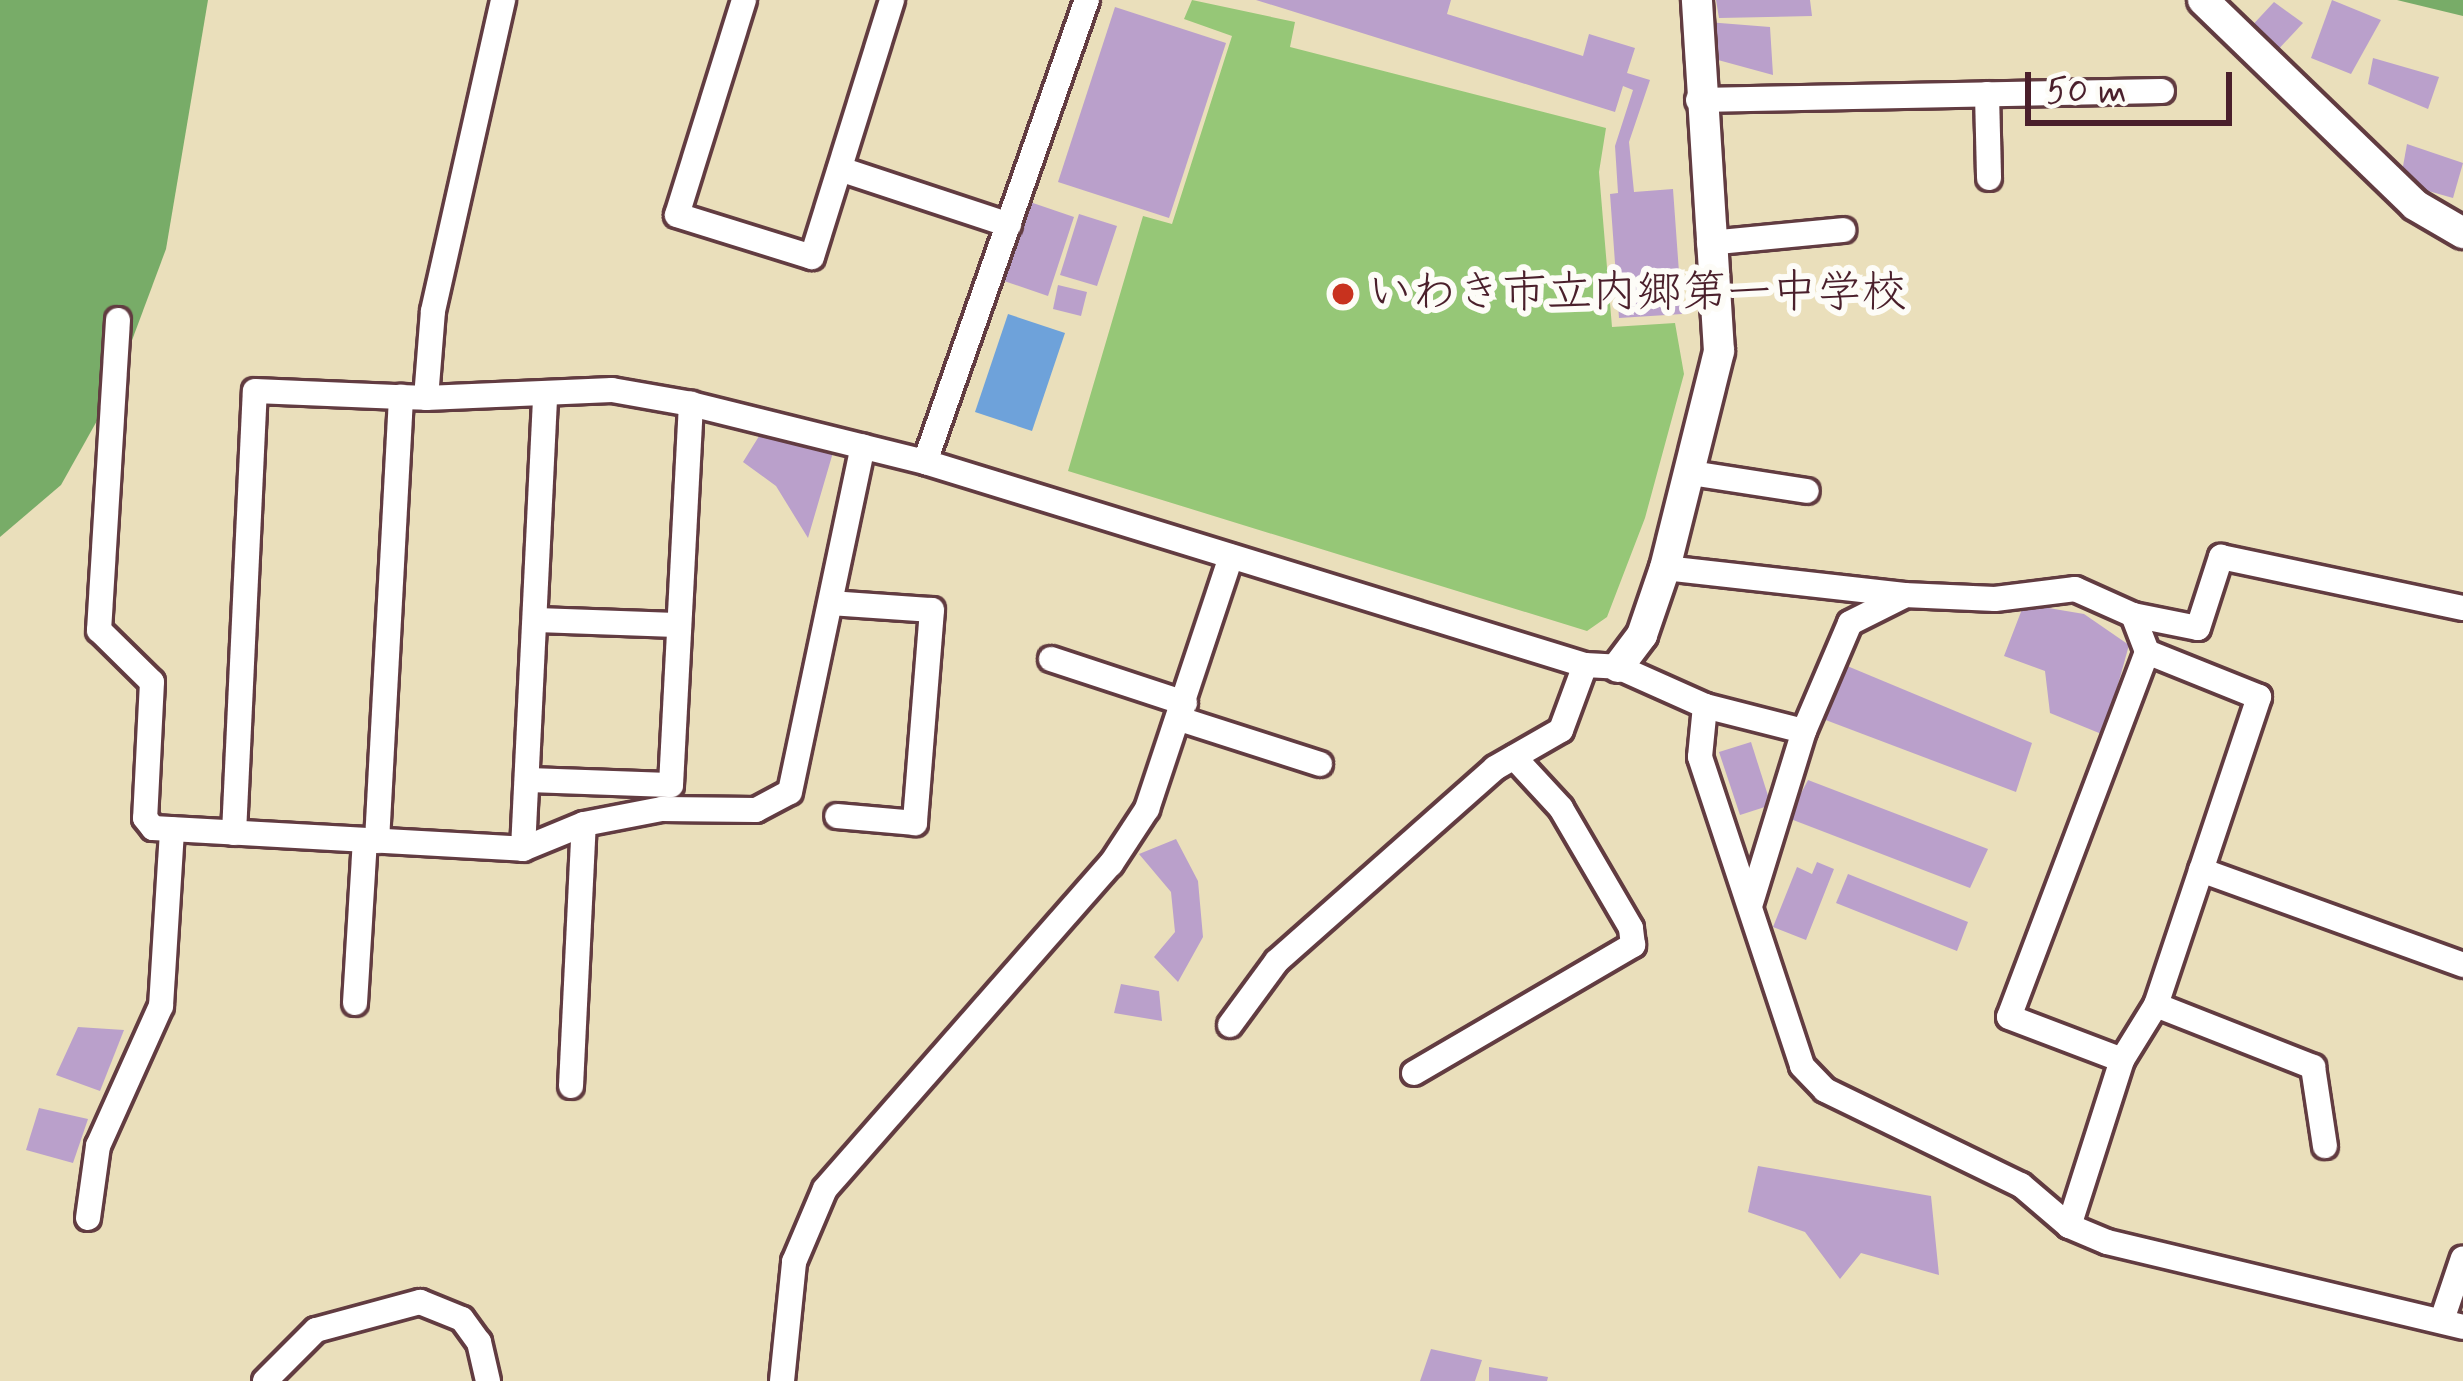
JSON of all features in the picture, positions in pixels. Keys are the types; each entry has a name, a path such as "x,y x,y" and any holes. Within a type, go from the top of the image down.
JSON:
{"street":[{"path":"356,1003 414,397 503,0"},
{"path":"745,0 677,215 812,257 892,0"},
{"path":"925,462 1087,0"},
{"path":"1618,667 1642,635 1665,568 1719,351 1697,100 1696,0"},
{"path":"2203,0 2415,206 2463,233"},
{"path":"1697,100 2162,91"},
{"path":"1987,94 1989,178"},
{"path":"840,169 1009,225"},
{"path":"1709,243 1843,230"},
{"path":"118,320 99,630 152,682 145,818 153,828 523,849 584,824 662,809 756,810 790,792 863,447"},
{"path":"234,833 255,391 545,398 612,390 691,404 925,462 1585,665 1618,667 1705,706 1804,730"},
{"path":"523,849 545,398"},
{"path":"526,780 671,785 691,404"},
{"path":"1691,472 1807,491"},
{"path":"782,1381 794,1262 825,1189 1111,864 1147,809 1231,557"},
{"path":"1665,568 1904,596 1995,599 2074,589 2133,615 2198,628 2221,557 2463,608"},
{"path":"1751,903 1804,730 1850,623 1904,596"},
{"path":"831,603 932,610 915,823 837,816"},
{"path":"2122,1060 2008,1017 2147,652 2133,615"},
{"path":"535,620 678,626"},
{"path":"2069,1226 2122,1060 2156,1005 2259,698 2147,652"},
{"path":"1051,659 1320,764"},
{"path":"1230,1025 1277,961 1514,757 1561,730 1585,665"},
{"path":"1705,706 1700,757 1802,1066 1826,1090 2021,1185 2069,1226 2107,1242 2453,1324 2463,1258"},
{"path":"1414,1073 1633,945 1631,928 1561,808 1514,757"},
{"path":"571,1086 584,824"},
{"path":"88,1218 98,1146 161,1006 172,829"},
{"path":"2201,870 2463,965"},
{"path":"2156,1005 2313,1067 2325,1146"},
{"path":"265,1381 316,1330 419,1302 462,1319 478,1342 488,1381"}],"green space":[{"path":"0,0 208,0 166,249 112,394 61,485 0,537"},
{"name":"いわき市立内郷第一中学校","path":"1192,0 1295,22 1290,47 1606,128 1599,172 1612,327 1675,323 1684,374 1645,518 1607,617 1587,631 1068,471 1143,216 1172,224 1232,36 1184,19"},
{"path":"2397,0 2463,0 2463,16 2401,1"}],"water":[{"path":"1008,314 1065,333 1032,431 975,412"}],"building":[{"path":"1256,0 1451,0 1447,14 1583,56 1589,34 1635,48 1627,73 1650,80 1629,142 1634,192 1673,189 1682,314 1619,318 1610,194 1618,193 1615,146 1633,90 1623,86 1615,112"},
{"path":"1716,0 1810,0 1812,16 1719,18"},
{"path":"2332,0 2381,20 2351,74 2311,58"},
{"path":"2274,2 2303,23 2274,54 2247,31"},
{"path":"1115,7 1226,43 1169,218 1058,182"},
{"path":"1707,22 1770,27 1773,75 1707,57"},
{"path":"2373,58 2439,77 2428,109 2368,84"},
{"path":"2407,144 2463,163 2453,198 2400,183"},
{"path":"1030,202 1074,217 1048,296 1004,281"},
{"path":"1079,214 1117,226 1097,286 1060,275"},
{"path":"1058,285 1087,292 1081,316 1053,309"},
{"path":"761,433 834,449 808,538 776,486 743,462"},
{"path":"2024,604 2084,614 2129,645 2104,735 2050,713 2045,671 2004,656"},
{"path":"1840,663 2032,743 2016,792 1823,719"},
{"path":"1751,742 1771,805 1740,815 1719,752"},
{"path":"1808,780 1988,849 1970,888 1788,818"},
{"path":"1176,839 1198,881 1203,937 1178,982 1154,957 1175,932 1171,892 1139,854"},
{"path":"1817,862 1834,869 1806,940 1773,927 1797,867 1812,874"},
{"path":"1848,874 1968,922 1957,951 1836,903"},
{"path":"1121,984 1159,991 1162,1021 1114,1013"},
{"path":"78,1027 124,1030 100,1091 56,1075"},
{"path":"39,1108 88,1119 73,1163 26,1150"},
{"path":"1758,1166 1931,1196 1939,1275 1861,1253 1840,1279 1805,1232 1748,1212"},
{"path":"1431,1349 1482,1360 1475,1381 1420,1381"},
{"path":"1489,1367 1548,1377 1547,1381 1489,1381"}],"place":[{"name":"いわき市立内郷第一中学校","path":"1343,294"}]}
